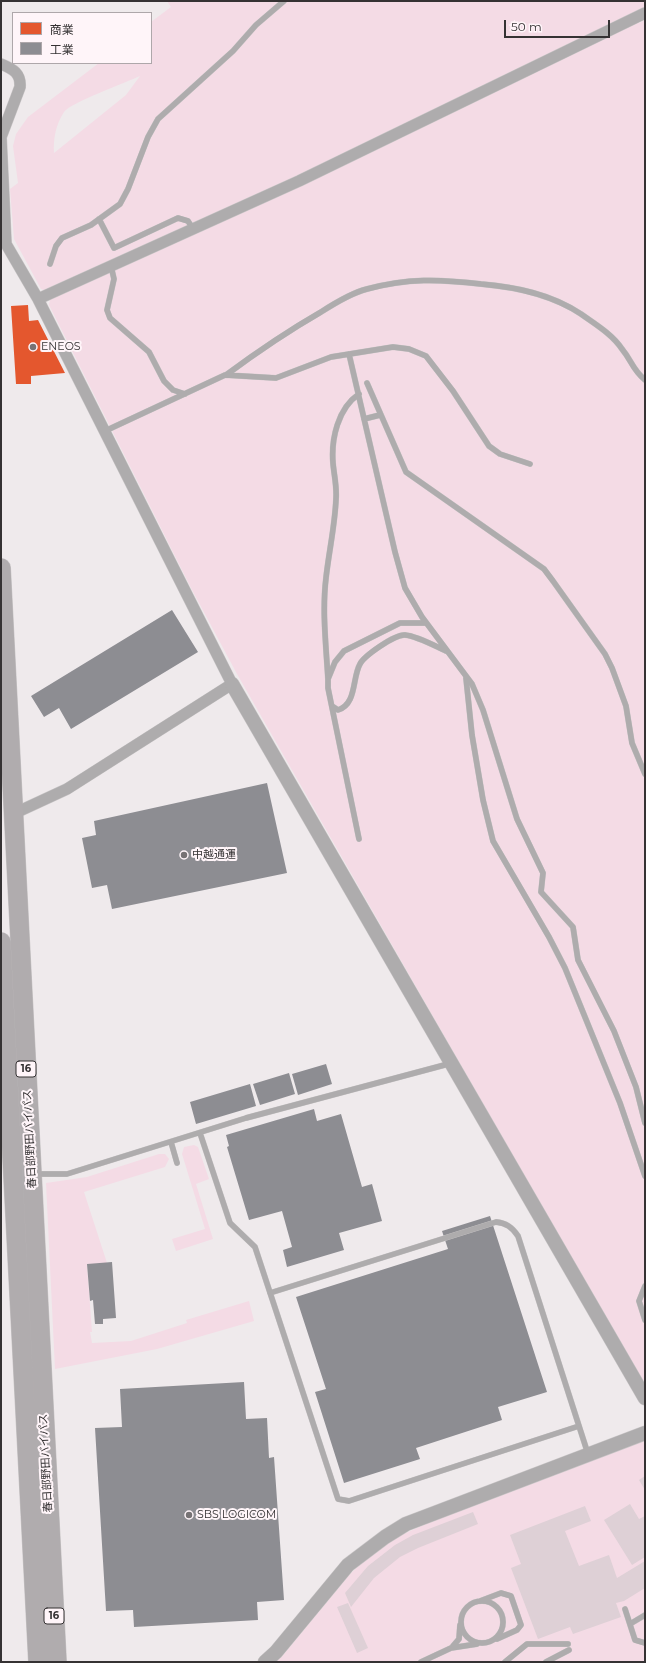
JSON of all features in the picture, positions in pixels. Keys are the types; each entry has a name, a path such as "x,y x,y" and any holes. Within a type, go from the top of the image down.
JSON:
{"highway":[{"name":"春日部野田バイパス","path":"1,568 57,1662"},
{"name":"春日部野田バイパス","path":"1,942 38,1662"}],"street":[{"path":"38,299 356,154 645,13"},
{"path":"1,64 17,73 21,80 20,87 1,137 6,244 38,299 232,684 645,1398"},
{"path":"13,814 67,789 232,684"},
{"path":"265,1662 276,1652 348,1565 385,1537 406,1524 645,1433"}],"lane":[{"path":"50,264 56,246 62,238 91,225 120,204 128,189 148,138 158,119 233,51 256,25 284,1"},
{"path":"98,219 114,248 178,218 188,221 193,229"},
{"path":"111,266 114,279 107,310 110,318 149,352 164,381 173,390 185,394"},
{"path":"105,431 225,375 280,336 334,304 365,289 399,282 438,279 515,288 548,297 579,313 610,335 623,349 635,372 645,380"},
{"path":"225,375 276,378 331,358 393,347 409,348 426,356 453,391 489,446 500,454 530,464"},
{"path":"349,354 405,588 426,623 472,684 483,710 517,818 543,873 541,892 573,927 578,960 614,1031 636,1087 645,1123"},
{"path":"367,383 406,472 544,569 605,654 612,668 626,706 632,743 645,774"},
{"path":"359,394 346,405 340,418 334,444 333,463 336,478 337,498 326,579 324,616 328,678 332,706 359,839"},
{"path":"364,419 380,415"},
{"path":"328,678 335,662 344,651 400,623 426,623"},
{"path":"332,706 338,710 342,709 352,695 360,664 387,641 405,635 447,651"},
{"path":"466,676 473,742 483,800 493,841 549,937 565,968 620,1103 645,1176"},
{"path":"32,1174 67,1174 246,1118 452,1063"},
{"path":"200,1133 230,1223 254,1248 336,1495 343,1501 350,1501 579,1426"},
{"path":"171,1142 177,1163"},
{"path":"270,1293 496,1222 503,1223 513,1228 518,1236 588,1455"},
{"path":"645,1286 639,1301 645,1320"},
{"path":"421,1662 451,1648 489,1642 517,1630 522,1623 509,1594 502,1593 478,1601 466,1608 461,1620 459,1639 451,1648"},
{"path":"478,1601 492,1603 497,1608 503,1620 500,1634 489,1642"},
{"path":"625,1609 635,1640 645,1643"},
{"path":"630,1624 645,1615"},
{"path":"461,1620 464,1634 469,1639 482,1643"},
{"path":"505,1662 528,1644 569,1647 546,1662"}],"shaded area":[{"path":"167,1 645,1 645,11 633,17 639,23 645,20 645,1406 534,1193 237,674 191,588 49,305 50,300 44,290 41,289 14,239 10,189 18,183 13,146 16,134 28,117 98,64 152,64 152,21 171,7","holes":["140,76 126,95 54,153 54,142 57,127 61,117 68,108 87,98"]},
{"path":"194,1145 198,1147 209,1179 196,1184 213,1239 176,1251 172,1239 205,1229 182,1154 184,1147"},
{"path":"159,1154 165,1154 169,1159 165,1167 84,1192 107,1263 87,1265 92,1332 90,1332 92,1343 131,1341 187,1323 186,1320 249,1301 254,1321 157,1349 55,1369 46,1183 87,1177"},
{"path":"645,1440 645,1662 275,1662 284,1654 348,1576 372,1553 397,1537 441,1517"}],"building: 商業":[{"path":"28,305 29,321 38,320 65,373 31,376 31,384 16,384 11,306"}],"building: 工業":[{"path":"172,610 198,652 71,729 59,708 44,717 31,696"},
{"name":"中越通運","path":"267,783 287,873 112,909 107,885 92,888 82,838 96,835 94,821"},
{"path":"326,1064 332,1084 298,1095 292,1074"},
{"path":"289,1073 295,1094 260,1105 253,1084"},
{"path":"250,1084 256,1106 196,1124 190,1102"},
{"path":"314,1109 317,1121 341,1114 362,1187 372,1184 382,1221 339,1233 344,1250 287,1267 283,1250 292,1247 282,1211 249,1220 227,1147 229,1146 226,1135"},
{"path":"490,1216 547,1392 498,1407 502,1420 416,1448 420,1459 344,1483 315,1392 326,1389 296,1297 448,1249 442,1231"},
{"path":"112,1262 116,1318 103,1319 103,1324 95,1324 93,1300 90,1301 87,1264"},
{"name":"SBS LOGICOM","path":"244,1382 246,1419 267,1418 269,1458 274,1457 284,1600 257,1602 258,1620 134,1627 133,1610 106,1611 95,1428 122,1427 120,1389"}],"building: その他":[{"path":"645,1476 645,1490 639,1480"},
{"path":"630,1504 639,1519 645,1516 645,1557 632,1565 604,1520"},
{"path":"585,1506 591,1521 565,1531 579,1566 609,1555 617,1578 645,1561 645,1588 624,1601 616,1603 621,1617 573,1634 570,1627 538,1639 511,1568 521,1564 510,1535"},
{"path":"473,1512 478,1524 418,1548 400,1557 374,1578 351,1607 345,1593 368,1566 395,1545 413,1535"},
{"path":"348,1603 368,1648 357,1653 337,1607"}],"place":[{"name":"ENEOS","path":"33,347"},
{"name":"中越通運","path":"184,855"},
{"name":"SBS LOGICOM","path":"189,1515"}]}
